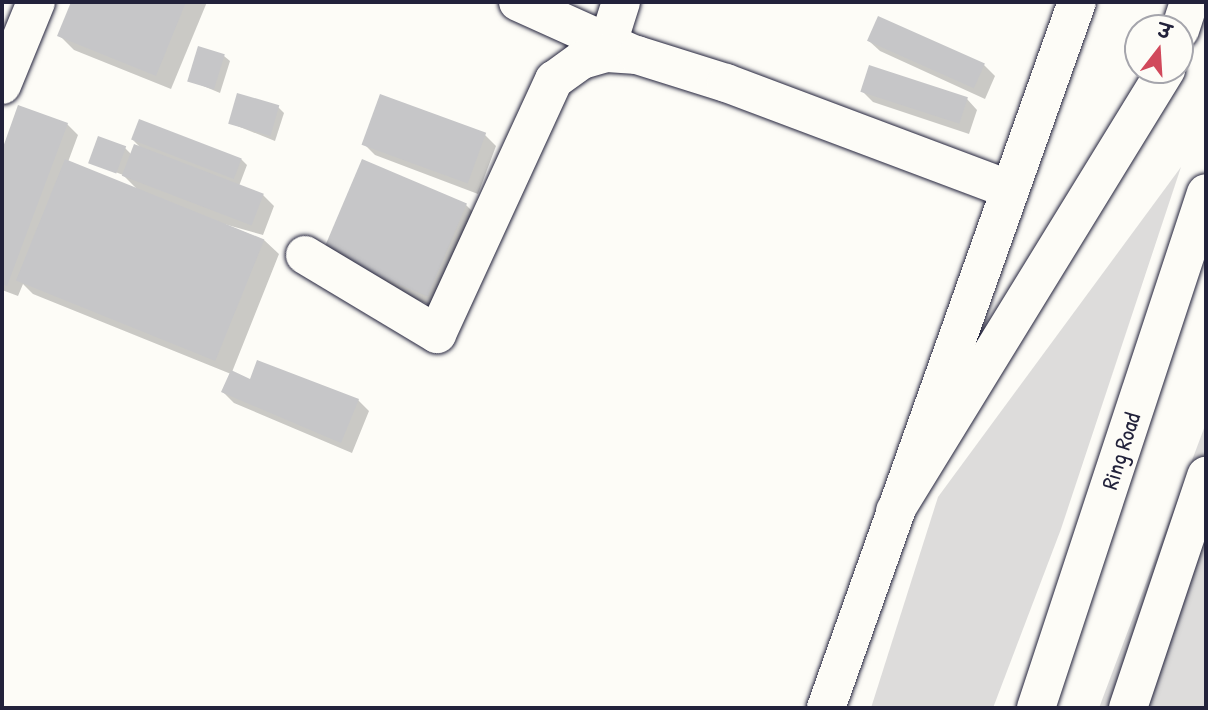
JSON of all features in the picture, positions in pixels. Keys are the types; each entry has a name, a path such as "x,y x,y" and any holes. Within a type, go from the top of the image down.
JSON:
{"street":[{"path":"2,85 36,2"},
{"path":"518,2 622,49 726,83 1010,190"},
{"path":"621,2 622,49"},
{"path":"826,708 1077,2"},
{"path":"305,255 438,334 554,80 582,60 622,49"},
{"path":"895,511 1157,84"},
{"name":"Ring Road","path":"1036,708 1206,193"},
{"path":"1128,708 1206,476"}],"shaded area":[{"path":"1181,167 1061,529 993,708 871,708 938,497"},
{"path":"1206,423 1206,708 1099,708"}],"building":[{"path":"71,2 186,2 156,76 57,36"},
{"path":"878,16 985,64 974,88 867,41"},
{"path":"198,46 225,54 214,90 187,81"},
{"path":"869,65 968,97 959,124 860,92"},
{"path":"237,93 279,105 270,136 228,124"},
{"path":"380,94 486,133 468,183 362,145"},
{"path":"18,105 68,123 7,286 2,284 2,150"},
{"path":"139,119 242,158 234,179 131,140"},
{"path":"98,136 126,146 116,174 88,163"},
{"path":"134,144 264,194 252,226 122,176"},
{"path":"65,159 264,240 215,361 16,280"},
{"path":"362,159 467,204 427,297 323,252"},
{"path":"257,360 359,399 341,443 221,392 231,370 250,379"}]}
